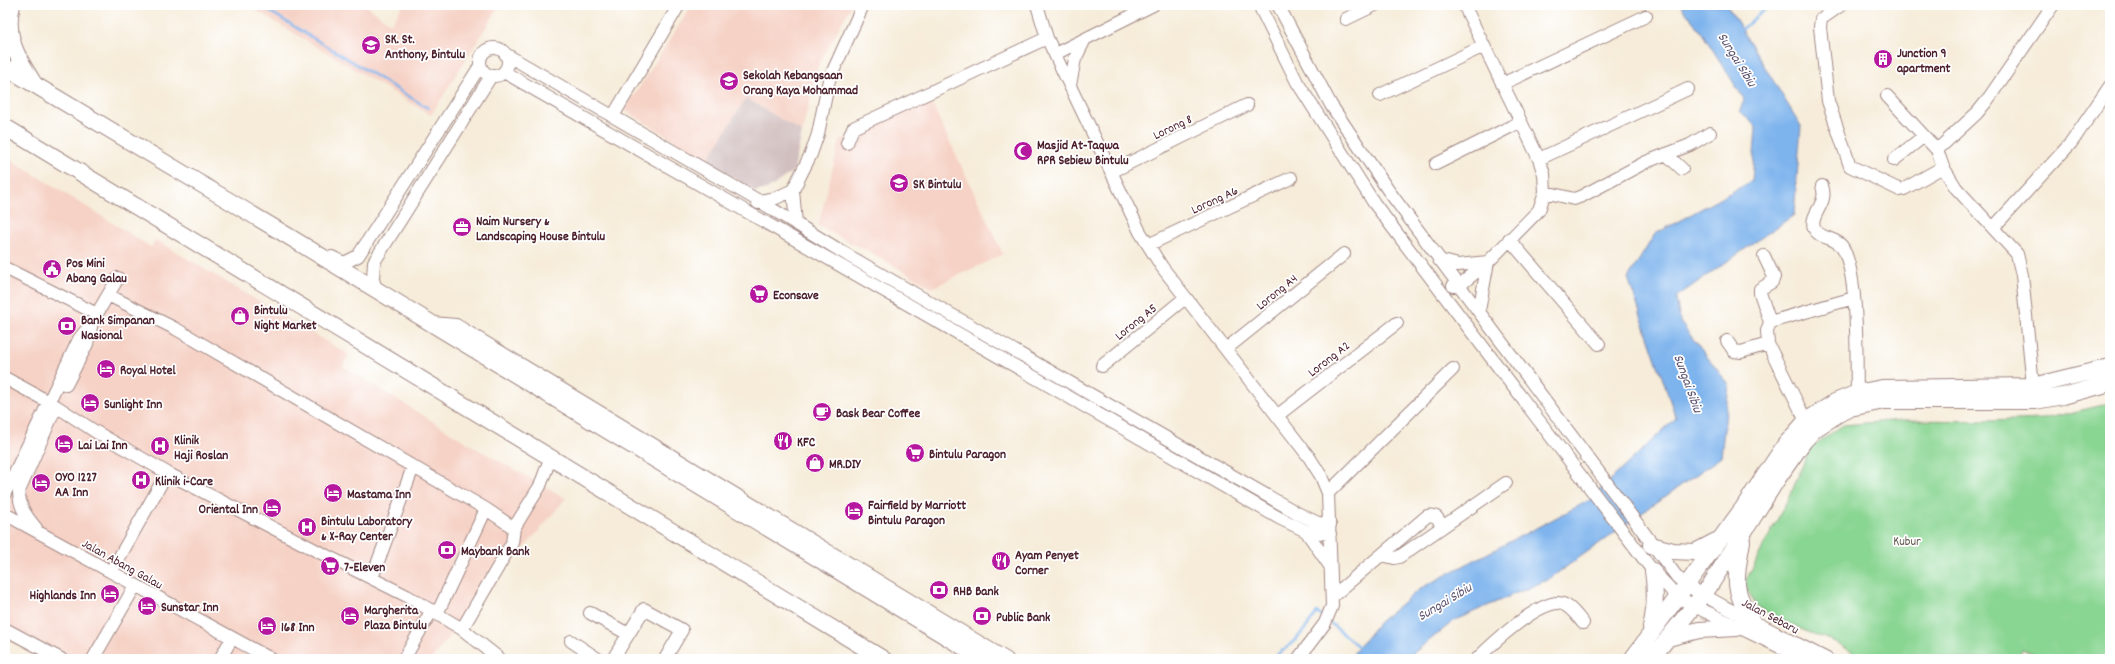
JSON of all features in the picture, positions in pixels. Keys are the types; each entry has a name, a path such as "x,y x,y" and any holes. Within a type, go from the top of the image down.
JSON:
{"main road":[{"path":"12,5 10,24 12,41 17,58 35,84"},
{"path":"5,67 283,233 983,659"},
{"path":"5,128 883,659"},
{"path":"1632,659 1719,540 1785,445 1806,421 1835,402 1857,393 1882,388 2033,386 2110,367"},
{"path":"1651,659 1699,601 1778,478 1804,441 1815,429 1850,408 1884,401 2035,400 2063,396 2110,383"},
{"path":"1743,534 1736,575 1736,590 1741,604 1752,621"},
{"path":"1651,545 1673,551 1695,552 1719,540"},
{"path":"1649,634 1656,609 1657,593 1653,571"},
{"path":"1668,639 1699,630 1737,628"}],"street":[{"path":"613,116 679,5"},
{"path":"846,268 846,260 797,225 793,190 811,154 818,134 829,80 863,5"},
{"path":"1037,5 1055,54 1110,172 1148,245 1185,298 1309,457 1321,476 1328,493 1333,596 1327,618 1298,659"},
{"path":"1055,54 1153,5"},
{"path":"1259,5 1298,82 1374,203 1582,475 1653,571 1699,601"},
{"path":"1278,5 1331,105 1388,190 1479,310 1637,524 1681,590"},
{"path":"1346,19 1375,5"},
{"path":"1842,5 1821,19 1820,27 1828,101 1850,166 1900,190 1943,167"},
{"path":"1936,150 1981,108 2053,5"},
{"path":"1427,271 1446,285 1460,285 1488,262 1539,210 1545,192 1544,174 1539,159 1484,46 1468,6"},
{"path":"1502,84 1646,16"},
{"path":"847,143 853,128 1048,38"},
{"path":"1070,85 1075,59 1085,39"},
{"path":"1380,95 1484,46"},
{"path":"283,233 294,234 342,263 358,256 480,66 480,56 487,49 496,47 507,55 759,201 797,225 1299,514 1330,530"},
{"path":"480,66 486,74 496,76 504,72 509,64 507,55"},
{"path":"504,72 1279,518 1306,531 1330,530"},
{"path":"376,290 373,279 374,262 491,76"},
{"path":"1993,228 2071,143 2110,86"},
{"path":"1539,159 1688,88"},
{"path":"1886,96 1936,150 1943,167 1956,188 2016,254 2020,265 2033,386"},
{"name":"Lorong 8","path":"1110,172 1247,105"},
{"path":"1436,164 1520,122"},
{"path":"1545,192 1574,199 1646,162 1690,145 1710,133"},
{"path":"1894,160 1924,136"},
{"path":"1666,154 1682,169"},
{"name":"Lorong A6","path":"1148,245 1291,178"},
{"path":"1822,186 1824,198 1813,220 1813,226 1816,232 1839,243 1843,248 1852,278 1857,393"},
{"path":"759,201 776,198 793,190"},
{"path":"752,214 759,201"},
{"path":"1509,240 1599,344"},
{"name":"Lorong A4","path":"1226,349 1344,254"},
{"path":"1764,256 1774,277 1772,282 1760,289 1770,322 1767,331 1768,344 1806,421"},
{"path":"1440,260 1458,265 1488,262"},
{"path":"1479,310 1488,262"},
{"path":"5,268 94,319"},
{"path":"40,534 23,512 19,501 19,491 52,404 79,339 94,319 118,278"},
{"path":"108,294 157,318 486,509 514,528"},
{"name":"Lorong A5","path":"1102,366 1185,298"},
{"path":"1770,322 1854,298"},
{"path":"431,323 456,325 1007,659"},
{"name":"Lorong A2","path":"1278,416 1397,323"},
{"path":"1727,341 1734,351 1741,352 1768,344"},
{"path":"1328,493 1453,369"},
{"path":"5,378 52,404 96,432 167,473 372,578 434,612 462,629 493,657"},
{"path":"5,493 52,404"},
{"path":"462,629 512,543 514,528 540,486 550,459"},
{"path":"372,578 413,467"},
{"path":"111,572 167,473"},
{"path":"1382,556 1394,558 1409,550 1506,483"},
{"path":"404,659 434,612 486,509"},
{"path":"1299,514 1313,515 1329,511"},
{"name":"Jalan Abang Galau","path":"5,514 271,659"},
{"path":"1333,596 1382,556 1399,539 1427,516 1433,515 1437,517 1442,526"},
{"path":"1306,531 1331,567"},
{"path":"1399,539 1409,550"},
{"path":"93,659 135,586"},
{"name":"Jalan Sebaru","path":"1699,601 1752,621 1827,659"},
{"name":"Jalan Sebaru","path":"1699,601 1737,628 1805,659"},
{"path":"1477,659 1504,634 1538,610 1557,603 1567,606 1583,623"},
{"path":"613,659 644,608 682,630 666,659"},
{"path":"590,613 628,634"},
{"path":"5,629 61,659"},
{"path":"220,659 232,638"},
{"path":"571,641 598,659"}],"shaded area":[{"name":"SK. St. Anthony, Bintulu","path":"247,5 365,5 391,24 403,5 500,5 431,115"},
{"name":"Sekolah Kebangsaan Orang Kaya Mohammad","path":"692,5 852,5 819,63 802,132 746,98 707,161 625,110"},
{"path":"746,98 802,132 794,170 770,188 755,192 707,161"},
{"name":"SK Bintulu","path":"931,102 1003,254 932,288 874,254 818,226 840,140"},
{"path":"5,156 151,247 156,240 349,355 343,366 479,450 566,498 431,659 42,659 5,639"}],"green space":[{"name":"Kubur","path":"2110,401 2110,659 2045,659 2022,650 2015,659 1862,659 1838,643 1803,630 1757,607 1744,584 1792,491 1810,448 1843,425 1903,420 1987,421 2044,419 2103,405"}],"water":[{"name":"Sungai Sibiu","path":"1680,5 1727,5 1801,126 1794,215 1676,297 1680,322 1729,385 1721,457 1549,579 1455,620 1406,659 1349,659 1379,622 1421,588 1588,501 1676,418 1628,278 1655,234 1752,181 1756,127 1740,111 1744,99 1702,33"}],"waterway":[{"path":"259,5 428,108"},
{"path":"1740,31 1770,5"},
{"path":"1270,659 1285,649 1297,638 1308,626 1317,612 1324,617"},
{"path":"1329,622 1360,648"}],"place":[{"name":"SK. St. Anthony, Bintulu","path":"371,45"},
{"name":"Junction 9 apartment","path":"1883,59"},
{"name":"Sekolah Kebangsaan Orang Kaya Mohammad","path":"729,81"},
{"name":"Masjid At-Taqwa RPR Sebiew Bintulu","path":"1023,151"},
{"name":"SK Bintulu","path":"899,183"},
{"name":"Naim Nursery & Landscaping House Bintulu","path":"462,227"},
{"name":"Pos Mini Abang Galau","path":"52,269"},
{"name":"Econsave","path":"759,294"},
{"name":"Bintulu Night Market","path":"240,316"},
{"name":"Bank Simpanan Nasional","path":"67,326"},
{"name":"Royal Hotel","path":"106,369"},
{"name":"Sunlight Inn","path":"90,403"},
{"name":"Bask Bear Coffee","path":"822,412"},
{"name":"KFC","path":"783,441"},
{"name":"Lai Lai Inn","path":"64,444"},
{"name":"Klinik Haji Roslan","path":"160,446"},
{"name":"Bintulu Paragon","path":"915,453"},
{"name":"MR.DIY","path":"815,463"},
{"name":"Klinik i-Care","path":"141,480"},
{"name":"OYO 1227 AA Inn","path":"41,483"},
{"name":"Mastama Inn","path":"333,493"},
{"name":"Oriental Inn","path":"272,508"},
{"name":"Fairfield by Marriott Bintulu Paragon","path":"854,511"},
{"name":"Bintulu Laboratory & X-Ray Center","path":"307,527"},
{"name":"Maybank Bank","path":"447,550"},
{"name":"Ayam Penyet Corner","path":"1001,561"},
{"name":"7-Eleven","path":"330,566"},
{"name":"RHB Bank","path":"939,590"},
{"name":"Highlands Inn","path":"110,594"},
{"name":"Sunstar Inn","path":"147,606"},
{"name":"Margherita Plaza Bintulu","path":"350,616"},
{"name":"Public Bank","path":"982,616"},
{"name":"168 Inn","path":"267,626"}]}
